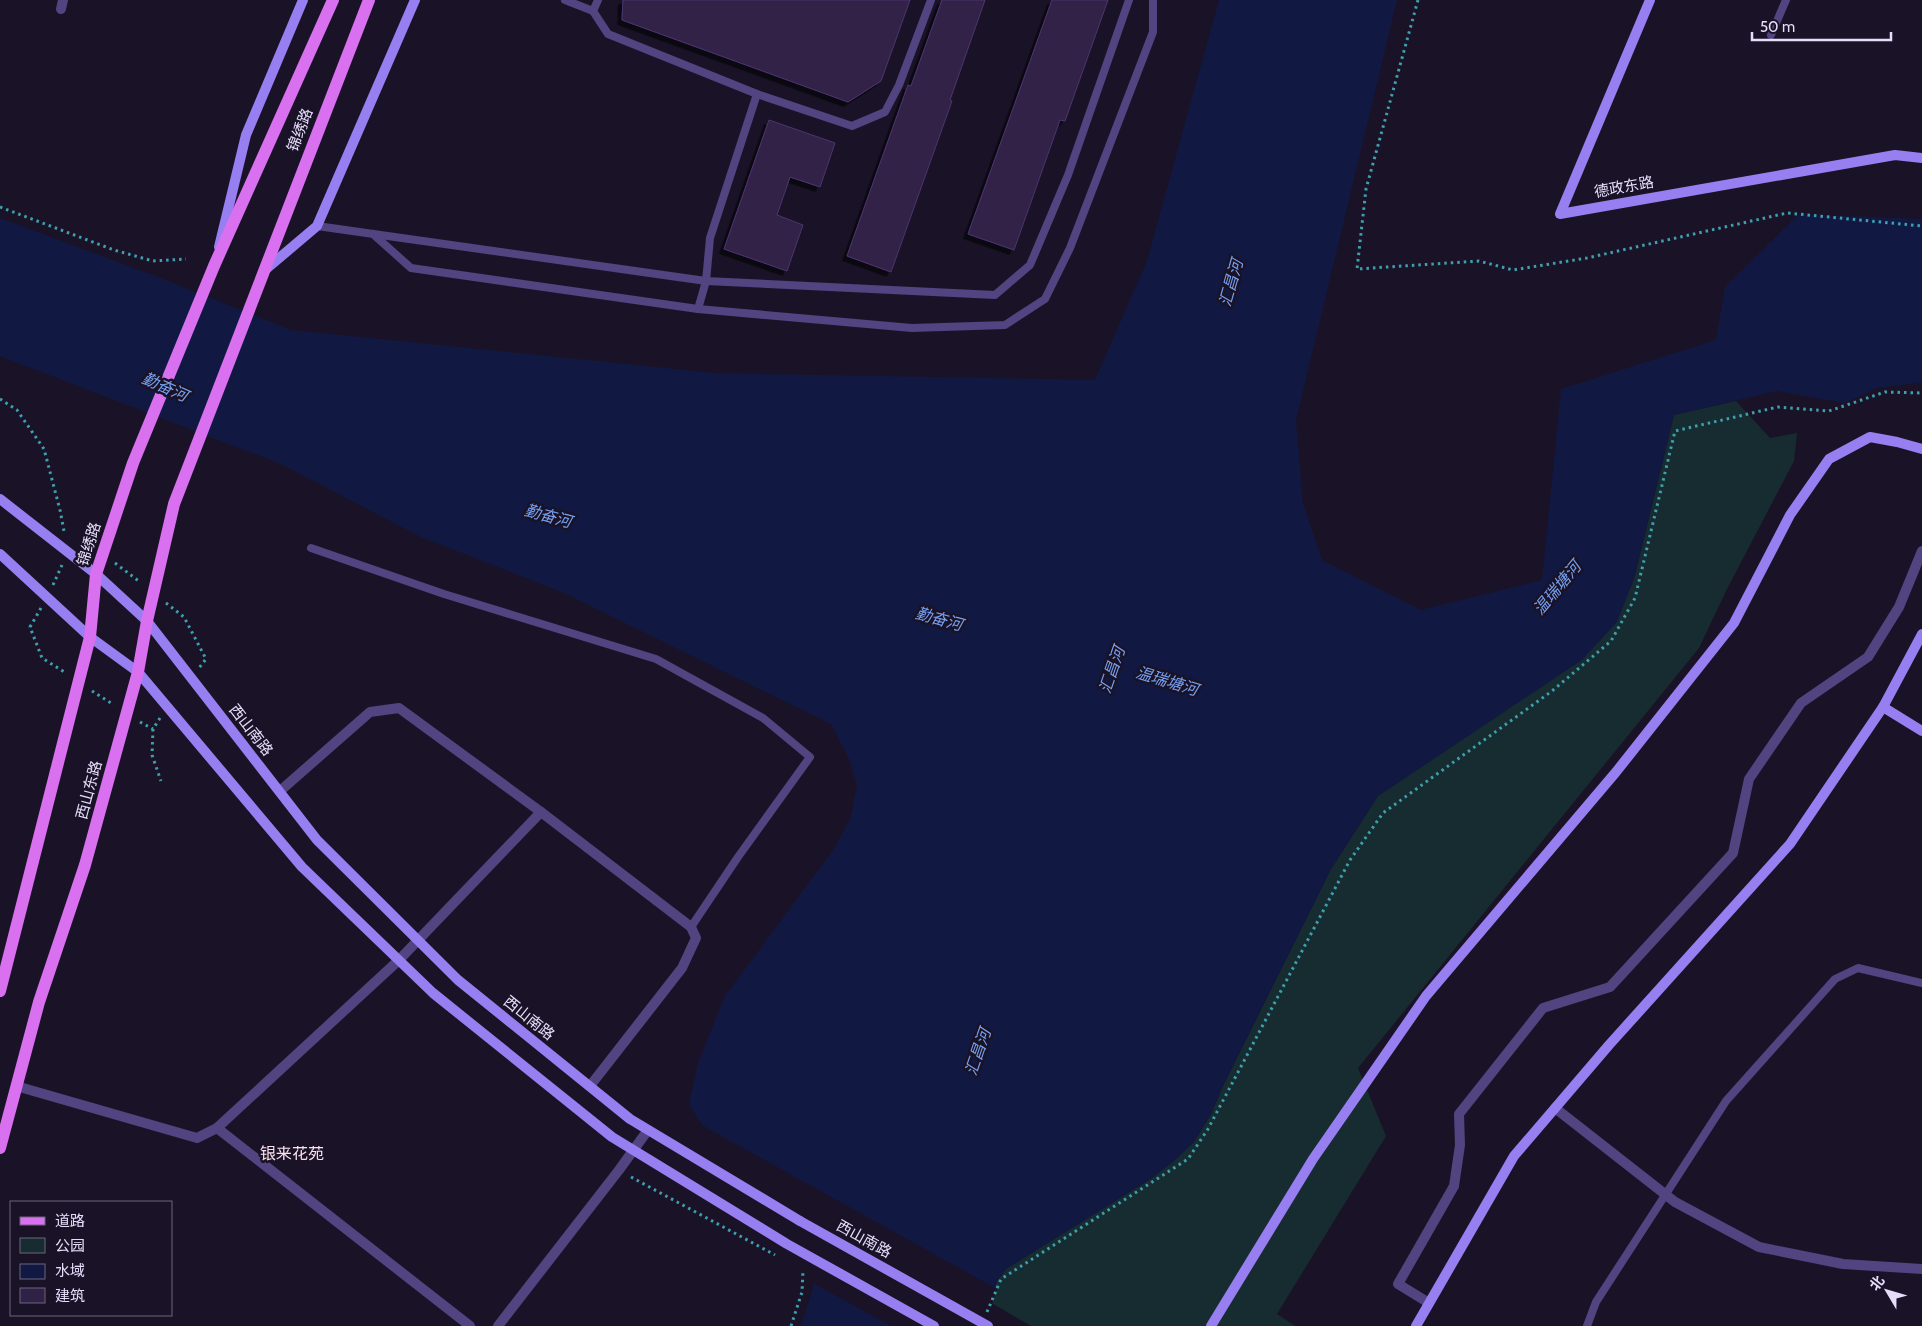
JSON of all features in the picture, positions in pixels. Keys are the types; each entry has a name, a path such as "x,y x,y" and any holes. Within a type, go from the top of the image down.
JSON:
{"main road":[{"name":"锦绣路","path":"90,638 96,574 133,464 214,266 333,0"},
{"name":"锦绣路","path":"147,621 174,504 368,0"},
{"name":"西山东路","path":"0,1148 39,1002 85,865 138,672 147,621"},
{"path":"0,991 90,638"}],"street":[{"path":"214,266 246,134 303,0"},
{"path":"262,272 317,226 415,0"},
{"name":"德政东路","path":"1650,0 1560,214 1895,155 1922,158"},
{"path":"1211,1326 1313,1159 1426,996 1616,772 1734,623 1790,515 1829,459 1870,437 1897,442 1922,450"},
{"path":"0,499 96,574 147,621"},
{"path":"1429,1303 1398,1284 1454,1186 1460,1145 1459,1114 1543,1008 1610,987 1733,853 1749,779 1801,703 1868,657 1899,607 1922,551"},
{"path":"0,554 90,638 138,672 302,867 448,1005 612,1137 787,1244 934,1326"},
{"name":"西山南路","path":"147,621 318,840 458,980 630,1119 800,1221 986,1322"},
{"path":"1416,1326 1514,1156 1609,1045 1790,844 1883,707 1922,634"},
{"path":"1883,707 1922,731"},
{"path":"280,791 370,712 399,708 541,812 691,927 696,938 682,968 590,1086"},
{"path":"16,1086 197,1138 217,1128 399,960 541,812"},
{"path":"1555,1108 1675,1202 1759,1247 1843,1264 1922,1269"},
{"path":"217,1128 470,1326"},
{"path":"498,1326 648,1130"}],"lane":[{"path":"565,0 593,11 608,34 758,94 852,126 885,112 900,85 931,0"},
{"path":"593,11 598,0"},
{"path":"317,226 706,281 995,295 1030,265 1068,175 1129,0"},
{"path":"373,234 411,268 698,309 922,328 1005,325 1045,299 1070,248 1153,32 1153,0"},
{"path":"1771,35 1786,0"},
{"path":"698,309 706,281 710,238 758,94"},
{"path":"311,548 444,594 656,659 763,718 810,757 738,857 691,927"},
{"path":"1587,1326 1596,1302 1726,1101 1835,978 1858,968 1922,983"}],"path":[{"path":"0,207 114,250 153,261 186,258"},
{"path":"986,1322 1001,1279 1188,1159 1208,1129 1350,860 1383,813 1552,691 1611,641 1636,598 1675,430 1778,407 1829,411 1885,392 1922,393"},
{"path":"0,399 17,410 44,449 60,510 68,553 47,598 30,626"},
{"path":"153,729 152,755 161,781"},
{"path":"619,1170 777,1256"},
{"path":"794,1266 812,1275"},
{"path":"791,1326 802,1292 803,1271"}],"green space":[{"path":"1736,401 1770,438 1797,433 1794,461 1726,591 1699,648 1358,1068 1386,1136 1277,1314 1295,1326 1031,1326 990,1302 997,1281 1006,1269 1152,1178 1194,1142 1211,1114 1224,1084 1331,869 1378,796 1583,659 1634,579 1674,415"}],"water":[{"path":"1219,0 1397,0 1296,420 1303,504 1322,560 1421,610 1542,580 1561,389 1716,340 1725,287 1799,214 1922,219 1922,382 1877,388 1845,403 1777,391 1674,415 1634,579 1617,622 1583,659 1378,796 1331,869 1224,1084 1211,1114 1194,1142 1152,1178 1006,1269 997,1281 981,1326 801,1326 812,1291 819,1248 812,1218 788,1185 707,1133 689,1104 698,1063 725,996 834,849 851,817 857,785 849,759 831,724 564,593 421,537 281,464 0,356 0,218 163,279 291,330 714,373 1095,380 1147,261"}],"pier":[{"path":"698,1123 997,1289 984,1326 891,1326 811,1282 816,1248 810,1219 786,1187 747,1166 705,1135"}],"building":[{"path":"623,0 910,0 881,81 848,102 622,20"},
{"path":"942,0 985,0 950,100 952,101 891,272 847,256 908,85 911,86"},
{"path":"1052,0 1108,0 1065,121 1060,120 1014,250 968,234"},
{"path":"769,120 835,143 820,187 790,177 777,215 803,225 787,271 724,249"}],"district":[{"name":"银来花苑","path":"292,1153"}],"water label":[{"name":"汇昌河","path":"1231,283"},
{"name":"勤奋河","path":"165,387"},
{"name":"勤奋河","path":"548,516"},
{"name":"温瑞塘河","path":"1557,588"},
{"name":"勤奋河","path":"939,619"},
{"name":"汇昌河","path":"1112,670"},
{"name":"温瑞塘河","path":"1167,681"},
{"name":"汇昌河","path":"978,1052"}]}
